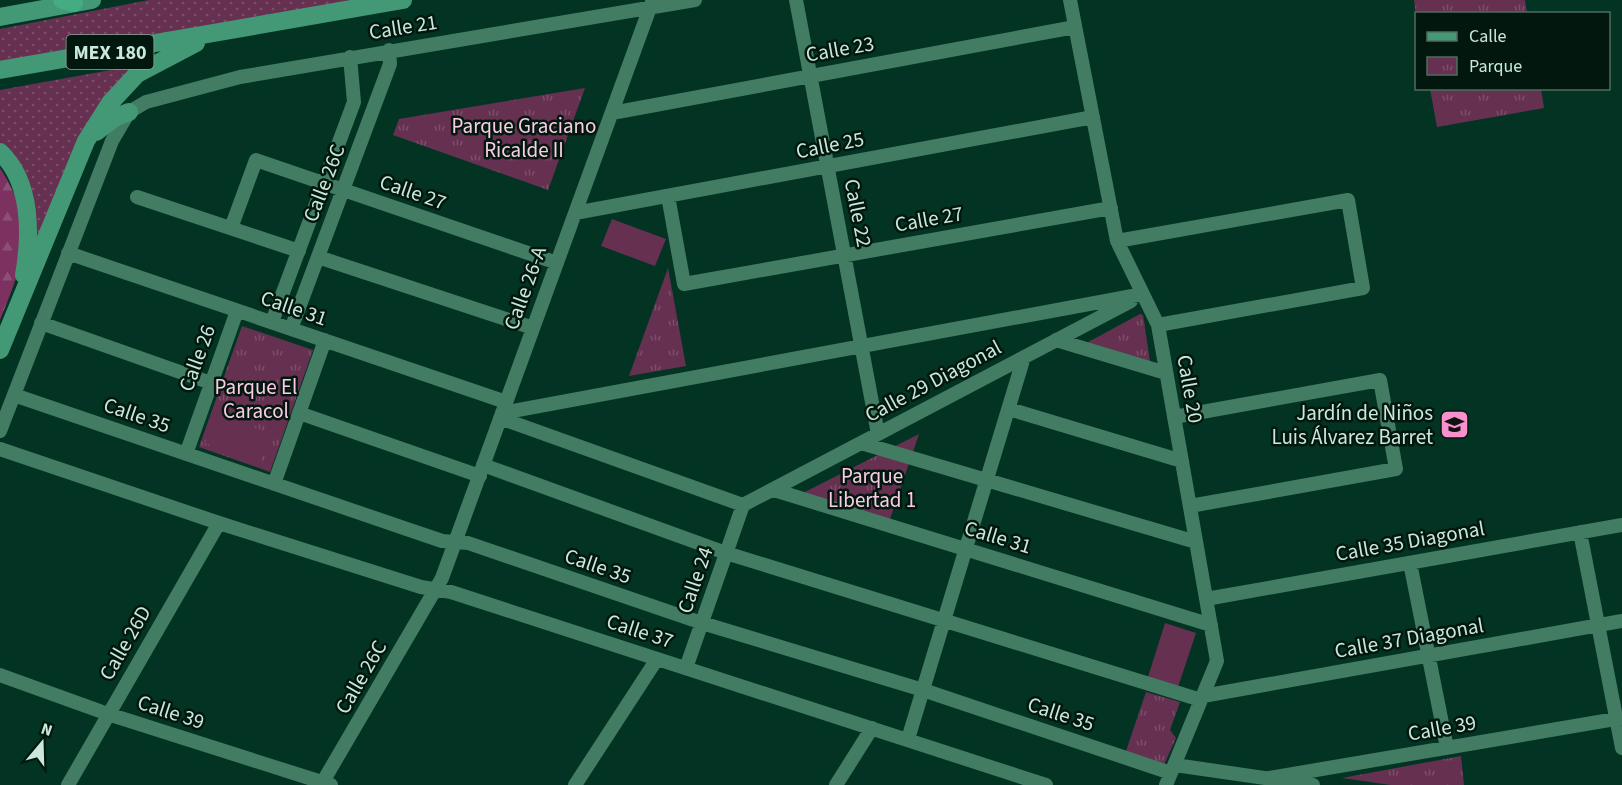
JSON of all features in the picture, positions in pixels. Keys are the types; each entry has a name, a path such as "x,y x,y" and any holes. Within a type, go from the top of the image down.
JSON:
{"main road":[{"name":"MEX 180","path":"0,70 403,0"},
{"name":"MEX 180","path":"0,17 79,1"},
{"path":"0,350 86,141 110,103 137,74 168,56 219,33"},
{"path":"86,141 116,117 129,112"},
{"path":"0,152 8,160 29,218 27,262 19,306"}],"street":[{"name":"Calle 21","path":"129,112 155,98 240,77 651,5 695,0"},
{"name":"Calle 22","path":"796,0 878,434"},
{"name":"Calle 20","path":"1070,0 1117,241 1158,326 1217,661 1170,774"},
{"name":"Calle 26-A","path":"435,590 461,543 481,470 651,5"},
{"name":"Calle 23","path":"612,113 1075,27"},
{"name":"Calle 26C","path":"291,329 390,64 389,50"},
{"name":"Calle 26C","path":"272,322 354,102 350,57"},
{"path":"0,430 116,130 129,112"},
{"name":"Calle 25","path":"575,213 1093,117"},
{"name":"Calle 27","path":"231,228 256,160 557,263"},
{"name":"Calle 27","path":"668,196 684,284 1111,208"},
{"path":"136,197 299,251"},
{"path":"1117,241 1348,200 1362,288 1158,326"},
{"name":"Calle 31","path":"68,253 325,340 743,506"},
{"path":"318,257 533,328"},
{"path":"503,411 1143,294"},
{"name":"Calle 29 Diagonal","path":"743,506 1143,294"},
{"name":"Calle 26","path":"186,454 237,311"},
{"path":"41,323 211,383"},
{"path":"274,484 325,340"},
{"path":"1056,340 1166,373"},
{"path":"908,739 1024,357"},
{"path":"1174,417 1380,380 1396,469 1190,507"},
{"name":"Calle 35","path":"14,395 442,541 461,543 702,623 923,690 1170,774 1269,778 1313,785"},
{"path":"1009,409 1182,460"},
{"path":"299,413 481,470 726,554 1202,698"},
{"path":"861,444 1196,542"},
{"name":"Calle 37","path":"0,449 219,523 435,590 451,592 1046,785"},
{"name":"Calle 31","path":"774,489 1210,625"},
{"name":"Calle 24","path":"686,668 743,506"},
{"name":"Calle 26D","path":"68,785 219,523"},
{"name":"Calle 35 Diagonal","path":"1206,599 1622,525"},
{"path":"1580,532 1619,719 1622,748"},
{"path":"1410,563 1447,748"},
{"name":"Calle 26C","path":"325,784 435,590"},
{"name":"Calle 37 Diagonal","path":"1202,698 1622,621"},
{"path":"575,785 657,659"},
{"name":"Calle 39","path":"0,675 108,714 325,784"},
{"name":"Calle 39","path":"1269,778 1619,719"},
{"path":"836,785 872,728"}],"green space":[{"path":"149,0 362,0 0,65 0,29"},
{"path":"1414,0 1525,0 1527,12 1416,12"},
{"path":"144,64 133,71 36,250 34,203 9,153 0,142 0,90"},
{"name":"Parque Graciano Ricalde II","path":"585,88 548,190 393,135 399,119"},
{"path":"1430,90 1541,90 1544,108 1437,127"},
{"path":"0,168 17,202 23,220 25,238 19,269 0,320"},
{"path":"612,219 666,239 655,266 601,246"},
{"path":"668,268 686,366 629,376"},
{"path":"1140,314 1143,315 1151,368 1079,347"},
{"name":"Parque El Caracol","path":"242,326 313,350 270,472 199,447"},
{"path":"215,414 270,433 260,462 205,443"},
{"name":"Parque Libertad 1","path":"919,434 889,522 801,494"},
{"path":"1165,623 1196,633 1177,690 1147,680"},
{"path":"1146,692 1180,702 1170,730 1176,738 1163,767 1125,754"},
{"path":"1461,756 1464,785 1391,785 1342,778"}],"place":[{"name":"Jardín de Niños Luis Álvarez Barret","path":"1454,425"}]}
